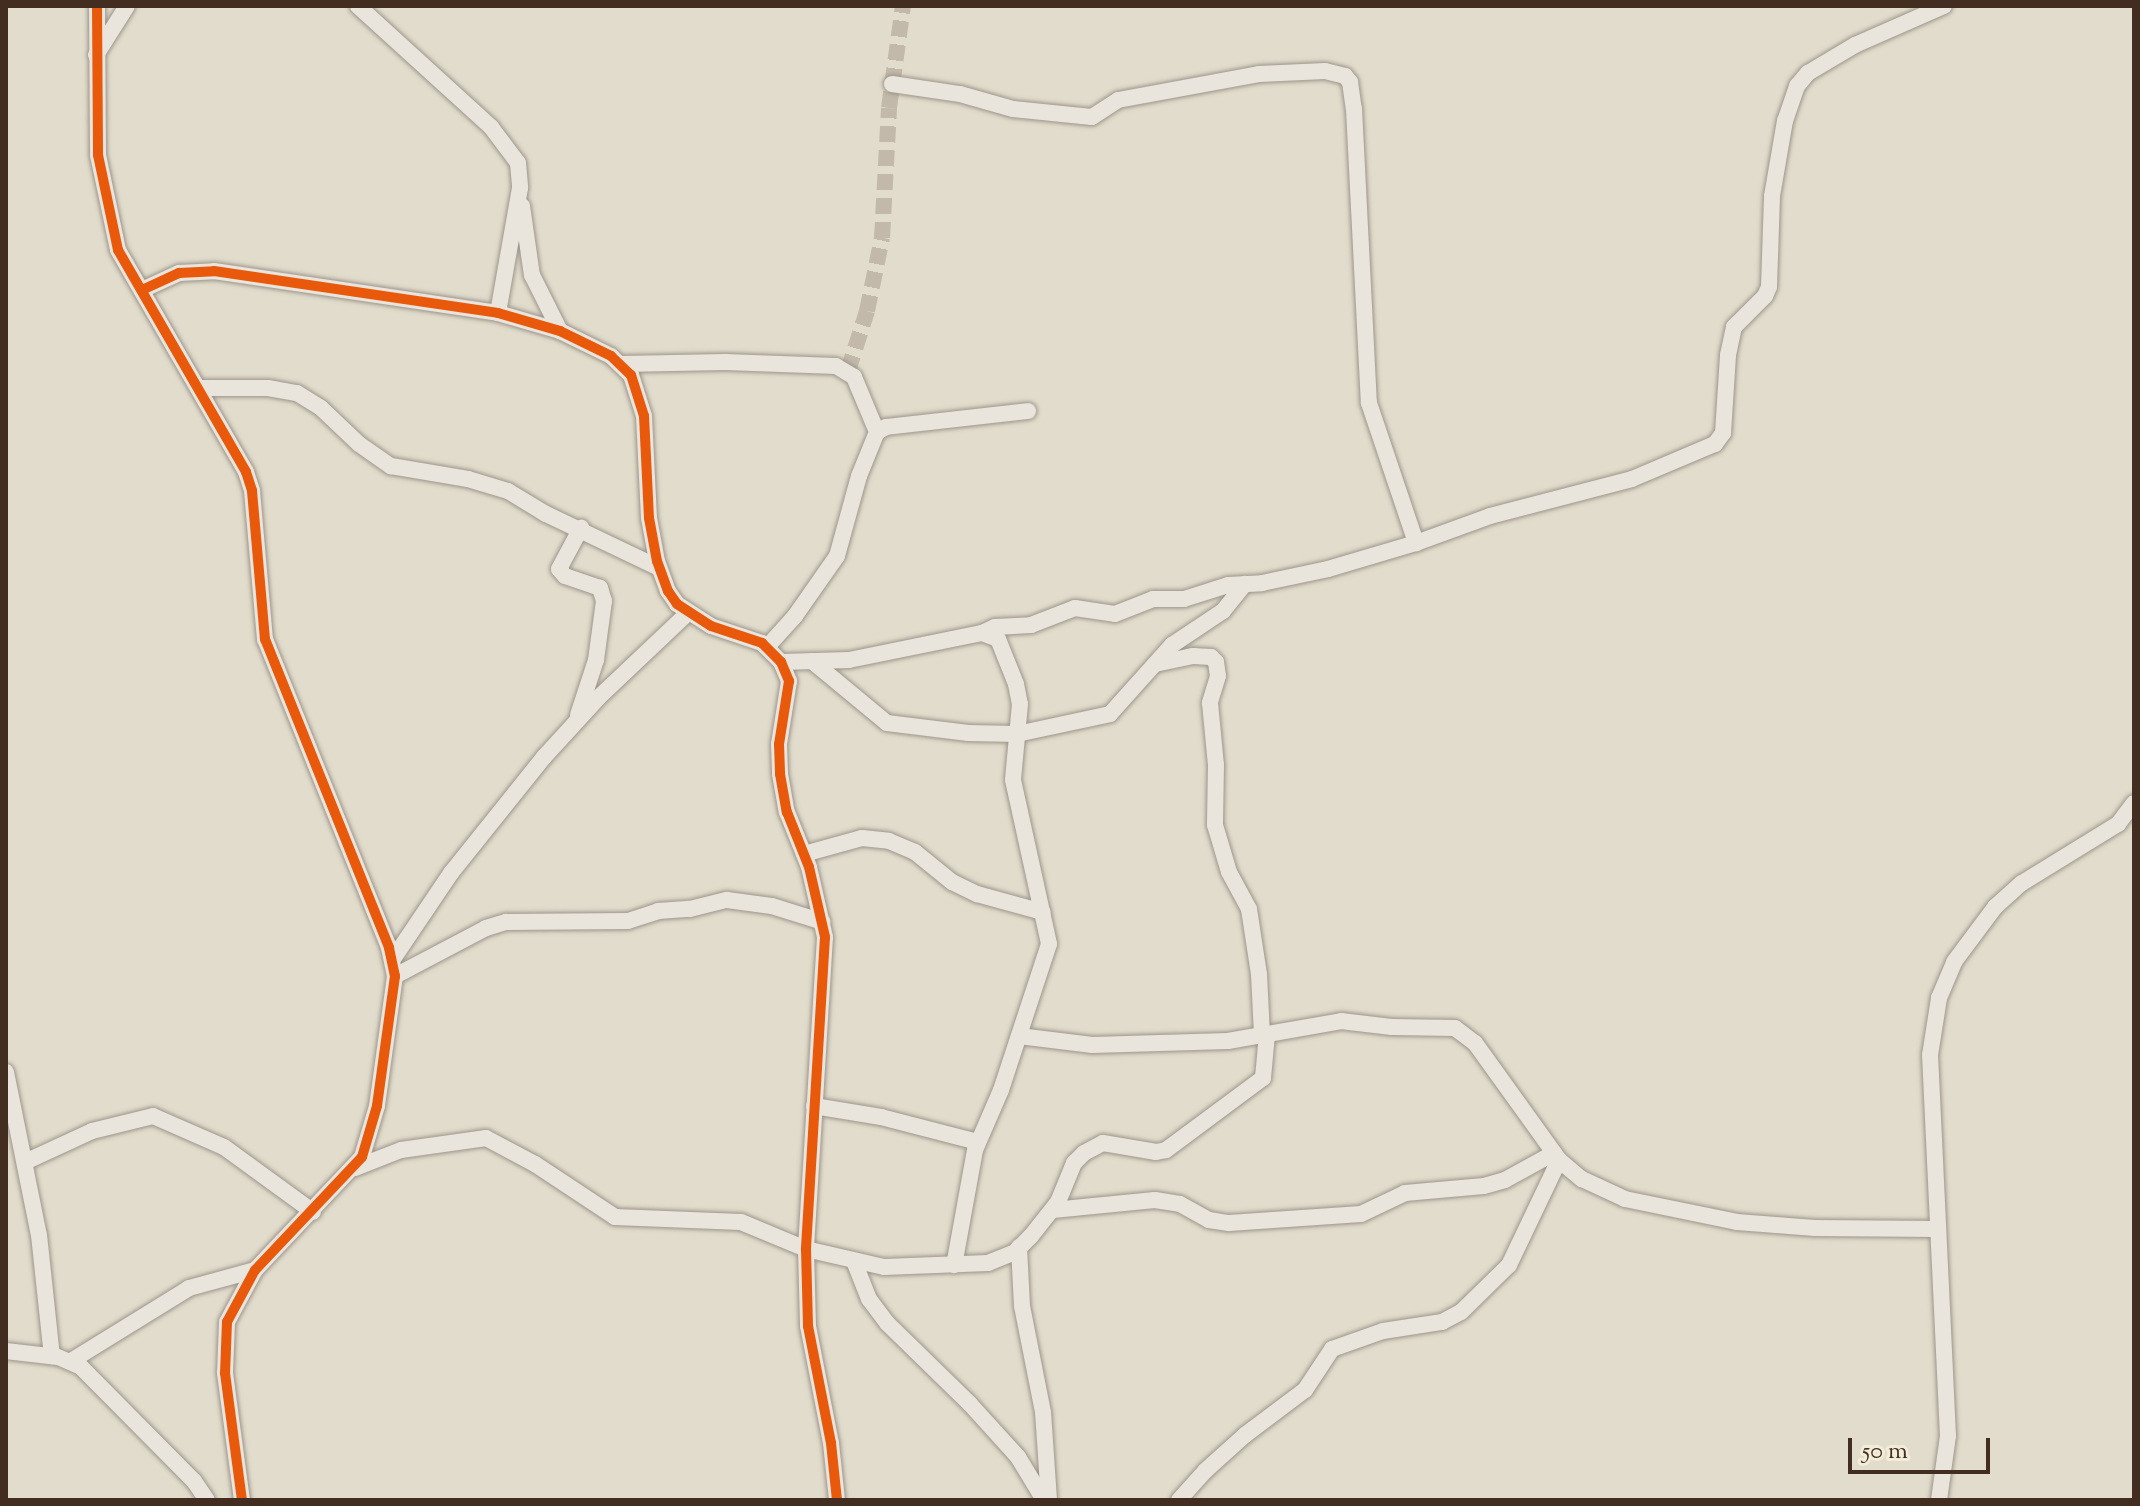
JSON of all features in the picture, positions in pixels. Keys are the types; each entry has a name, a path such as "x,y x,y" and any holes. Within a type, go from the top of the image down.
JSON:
{"street":[{"path":"97,6 96,56 102,181 118,250 246,472 252,491 265,639 394,968"},
{"path":"96,56 127,6"},
{"path":"358,6 491,127 518,163 532,275 560,331"},
{"path":"781,662 849,660 982,633 995,627 1031,625 1075,608 1115,614 1148,600 1184,599 1228,585 1328,569 1416,543 1490,516 1632,479 1681,460 1719,439 1723,433 1728,355 1734,327 1765,296 1769,287 1772,196 1787,113 1797,86 1808,73 1855,45 1944,6"},
{"path":"892,84 960,94 1013,109 1092,117 1118,100 1259,74 1325,71 1345,76 1352,88 1354,109 1369,403 1416,543"},
{"path":"498,313 520,188"},
{"path":"142,290 179,273 214,271 498,313 560,331 622,364 637,386 644,416 649,518 659,568 668,591 688,613 711,626 767,647 781,662 789,685 779,744 780,774 787,812 804,854 823,922 826,956 806,1249 808,1326 831,1443 837,1500"},
{"path":"622,364 784,362 836,366 854,377 877,432"},
{"path":"198,388 268,388 297,393 321,408 359,444 391,466 468,479 508,491 546,514 581,528 659,568"},
{"path":"767,647 795,616 837,556 859,476 877,432 886,427 1028,411"},
{"path":"576,720 596,660 604,601 600,588 565,576 559,569 581,528"},
{"path":"812,661 887,723 991,735 1017,734 1105,717 1153,664 1180,639 1223,611 1245,584"},
{"path":"242,1500 225,1373 225,1340 234,1306 255,1270 355,1168 370,1135 377,1106 394,968 451,873 576,720 688,613"},
{"path":"954,1265 978,1142 1001,1090 1046,961 1049,944 1013,780 1020,704 1016,684 998,639 982,633"},
{"path":"355,1168 401,1150 486,1138 535,1164 615,1217 741,1222 806,1249 884,1267 988,1263 1019,1247 1053,1210 1074,1163 1084,1153 1103,1143 1153,1152 1166,1150 1214,1111 1263,1078 1264,1035 1259,974 1249,909 1229,872 1215,825 1216,765 1210,694 1217,678 1216,662 1211,657 1193,656 1153,664"},
{"path":"1939,1500 1948,1436 1930,1055 1934,1015 1944,981 1974,932 2005,897 2118,824 2134,803"},
{"path":"804,854 862,838 889,841 915,852 952,882 977,894 1043,912"},
{"path":"394,968 506,922 628,921 658,911 737,900 823,922"},
{"path":"1019,1036 1092,1045 1228,1041 1341,1021 1462,1031 1503,1079 1556,1157 1582,1179 1625,1199 1737,1222 1815,1228 1937,1229"},
{"path":"6,1072 39,1235 52,1356"},
{"path":"814,1106 881,1117 978,1142"},
{"path":"25,1162 92,1131 153,1116 174,1122 224,1147 313,1212"},
{"path":"1053,1210 1155,1200 1180,1204 1209,1220 1229,1223 1361,1214 1405,1193 1484,1186 1556,1157"},
{"path":"1179,1500 1205,1471 1245,1435 1305,1390 1332,1349 1383,1331 1442,1322 1461,1312 1515,1256 1556,1157"},
{"path":"1019,1247 1022,1306 1043,1412 1046,1500"},
{"path":"854,1261 869,1299 887,1323 970,1404 1018,1457 1046,1500"},
{"path":"71,1361 189,1288 255,1270"},
{"path":"6,1351 71,1361 109,1393 194,1481 207,1500"}],"tunnel":[{"path":"848,371 867,311 882,238 889,108 903,6"}],"cycle path":[{"path":"97,6 98,155 118,250 246,472 252,491 265,639 389,948 395,976 377,1106 362,1157 255,1270 227,1322 225,1373 242,1500"},
{"path":"142,290 179,273 214,271 498,313 560,331 611,356 631,375 644,416 649,518 657,561 668,591 677,604 711,626 762,643 781,662 789,681 779,744 780,774 787,812 809,867 825,937 806,1249 808,1326 831,1443 837,1500"}]}
